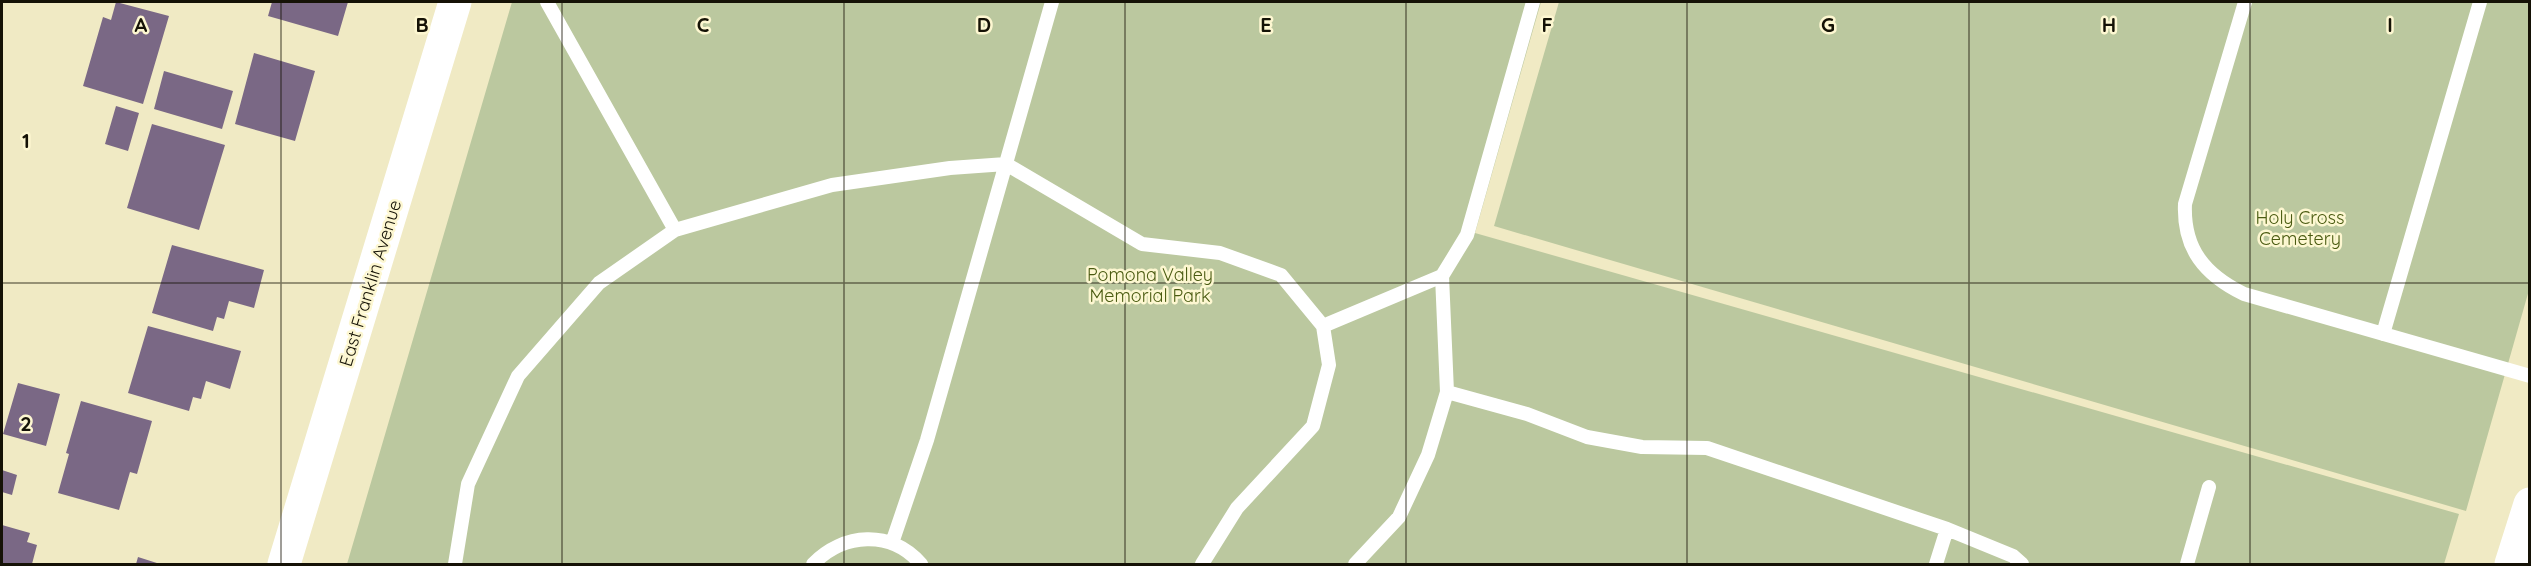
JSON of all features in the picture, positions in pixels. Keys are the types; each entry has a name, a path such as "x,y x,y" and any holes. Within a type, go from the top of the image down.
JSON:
{"street":[{"name":"East Franklin Avenue","path":"284,564 455,2"},
{"path":"2511,564 2529,504"}],"lane":[{"path":"547,2 675,230"},
{"path":"892,543 927,440 1052,2"},
{"path":"1355,564 1400,517 1428,455 1447,392 1442,276 1467,235 1533,2"},
{"path":"2245,2 2185,204 2184,224 2192,246 2204,267 2222,283 2244,294 2529,376"},
{"path":"2382,334 2480,2"},
{"path":"455,564 468,484 518,376 599,283 675,230 832,185 950,168 1006,164 1142,244 1220,253 1281,275 1323,326 1329,365 1313,426 1237,508 1202,564"},
{"path":"1323,326 1442,276"},
{"path":"1447,392 1527,414 1587,437 1642,447 1707,448 1947,529 2013,556 2022,564"},
{"path":"2187,564 2209,487"},
{"path":"1936,564 1947,529"},
{"path":"813,564 825,551 844,542 865,538 892,543 913,555 921,564"}],"green space":[{"name":"Pomona Valley Memorial Park","path":"512,2 1541,2 1475,233 2459,514 2444,564 347,564"},
{"name":"Holy Cross Cemetery","path":"1559,2 2529,2 2529,290 2466,511 1494,226"}],"building":[{"path":"116,2 169,16 143,104 83,86 103,17 111,20"},
{"path":"272,2 348,2 338,36 268,16"},
{"path":"254,53 315,71 295,141 235,124"},
{"path":"164,71 233,91 222,129 154,109"},
{"path":"116,106 139,113 128,151 105,144"},
{"path":"152,124 225,145 199,230 127,208"},
{"path":"172,245 264,270 254,308 229,301 224,319 217,317 213,331 152,313"},
{"path":"148,326 241,351 230,389 206,381 201,399 193,397 189,411 128,393"},
{"path":"18,383 60,394 46,446 3,434"},
{"path":"81,401 152,421 137,474 130,472 119,510 58,493 69,454 66,453"},
{"path":"2,470 17,475 12,495 2,492"},
{"path":"2,525 30,533 27,542 37,545 32,564 2,564"},
{"path":"138,557 160,564 136,564"}]}
